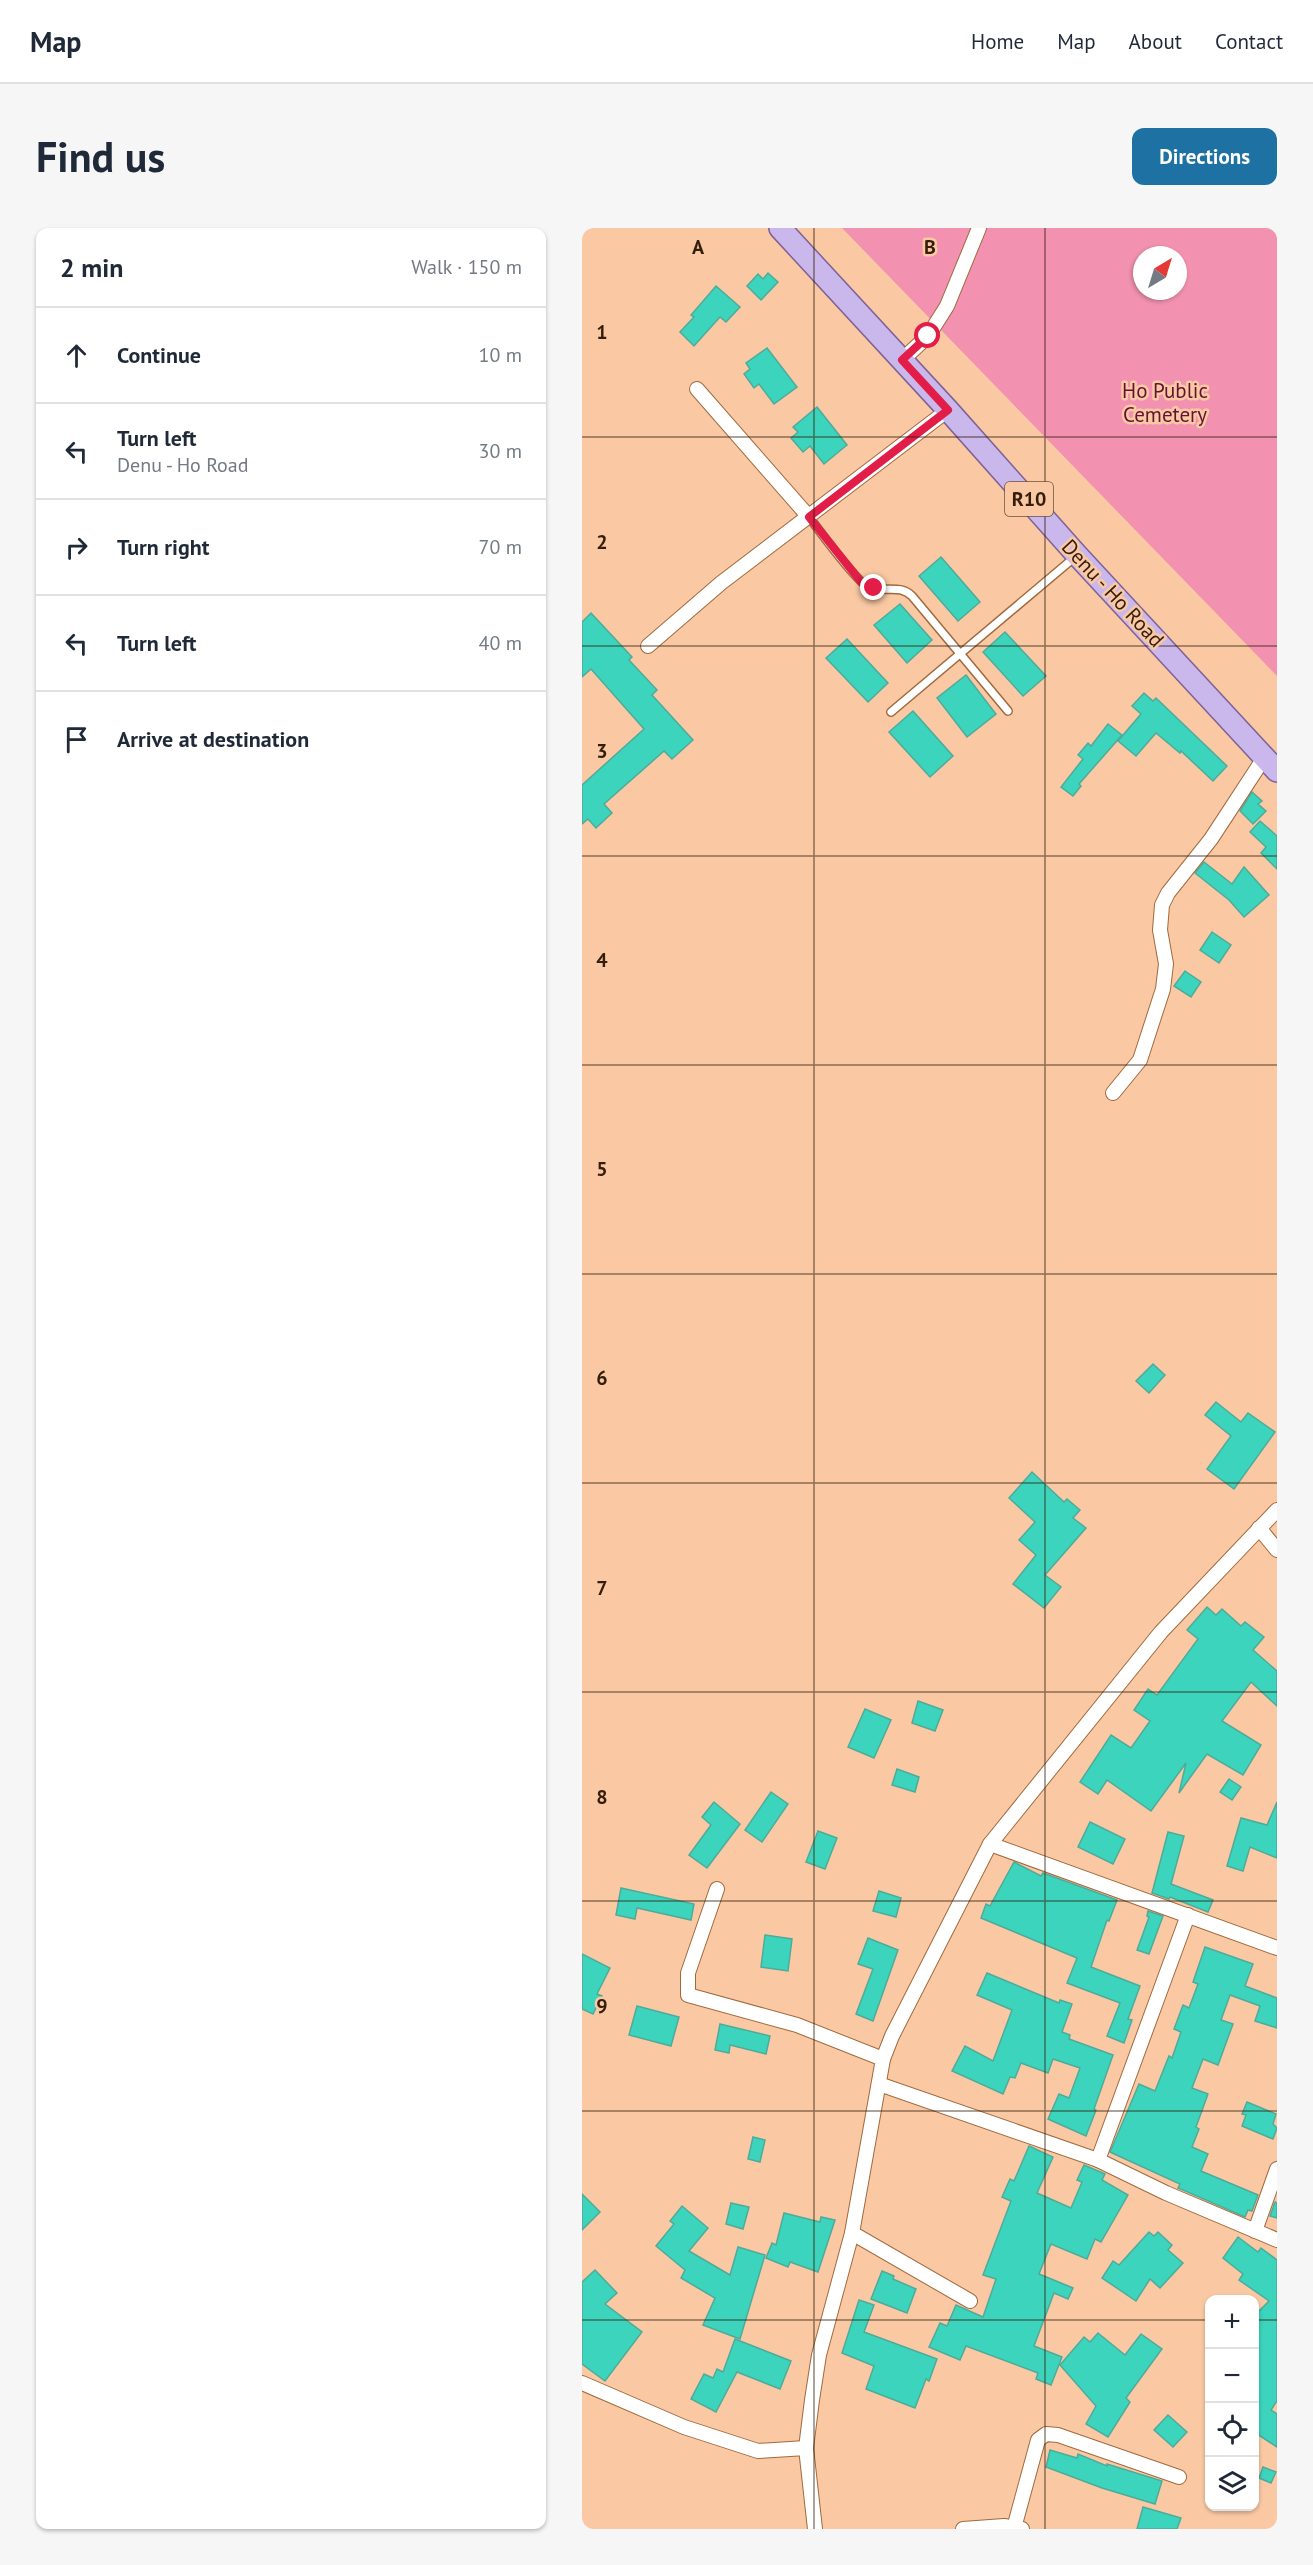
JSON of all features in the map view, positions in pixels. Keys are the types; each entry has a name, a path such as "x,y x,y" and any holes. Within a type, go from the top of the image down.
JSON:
{"main road":[{"name":"Denu - Ho Road","path":"780,228 1273,767"}],"street":[{"path":"902,360 928,336 947,306 979,228"},
{"path":"697,388 809,517"},
{"path":"648,646 721,583 948,410"},
{"path":"1113,1093 1140,1060 1163,988 1166,964 1160,930 1162,905 1168,893 1211,839 1273,767"},
{"path":"815,2529 806,2448 819,2355 852,2233 884,2059 892,2036 990,1844 1161,1632 1277,1510"},
{"path":"1259,1528 1277,1550"},
{"path":"990,1844 1277,1948"},
{"path":"717,1889 688,1973 688,1995 797,2025 884,2059"},
{"path":"1098,2160 1188,1915"},
{"path":"879,2084 1098,2160 1166,2193 1277,2240"},
{"path":"1255,2231 1277,2169"},
{"path":"852,2233 970,2301"},
{"path":"582,2382 684,2427 758,2451 806,2448"},
{"path":"963,2529 1004,2526 1018,2528 1038,2440 1046,2433 1058,2435 1179,2477"}],"lane":[{"path":"809,517 861,582 874,588 907,590 1008,711"},
{"path":"891,712 959,652 1077,555"}],"green space":[{"name":"Ho Public Cemetery","path":"842,228 1277,228 1277,676"}],"building":[{"path":"768,273 778,282 761,300 747,286 758,274 763,279"},
{"path":"716,286 740,307 726,322 720,317 694,346 680,332 694,317 691,315"},
{"path":"767,348 797,387 774,404 759,384 754,388 744,374 750,369 746,363"},
{"path":"817,407 847,445 824,464 810,446 803,452 791,438 798,432 793,427"},
{"path":"941,557 980,602 958,621 919,576"},
{"path":"900,604 932,640 907,663 874,625"},
{"path":"591,613 632,657 629,660 657,690 652,695 693,740 672,759 664,751 604,804 612,813 596,828 588,819 582,824 582,785 644,729 591,669 582,677 582,622"},
{"path":"1005,632 1046,676 1023,696 983,652"},
{"path":"847,639 888,683 868,702 826,658"},
{"path":"966,675 996,714 967,737 937,698"},
{"path":"1144,693 1153,701 1156,698 1227,766 1213,781 1181,751 1180,753 1156,733 1136,756 1118,741 1141,714 1132,706"},
{"path":"913,711 953,756 930,777 889,732"},
{"path":"1108,724 1122,735 1079,784 1081,786 1073,796 1061,787 1083,759 1078,755 1088,743 1091,746"},
{"path":"1252,792 1262,801 1258,804 1266,811 1253,824 1240,811"},
{"path":"1260,821 1277,836 1277,869 1261,853 1266,847 1250,832"},
{"path":"1204,862 1232,884 1244,867 1269,895 1244,917 1229,900 1195,873"},
{"path":"1212,932 1231,945 1219,963 1200,950"},
{"path":"1185,971 1201,982 1191,997 1174,986"},
{"path":"1153,1364 1165,1375 1149,1393 1136,1381"},
{"path":"1216,1402 1241,1422 1248,1413 1275,1432 1234,1489 1207,1469 1231,1436 1205,1415"},
{"path":"1032,1472 1064,1502 1067,1499 1080,1510 1073,1518 1086,1528 1045,1575 1061,1587 1044,1608 1013,1584 1036,1555 1019,1540 1035,1522 1009,1498"},
{"path":"1207,1607 1216,1615 1222,1609 1241,1626 1245,1622 1264,1637 1253,1650 1277,1671 1277,1706 1251,1682 1222,1721 1261,1745 1243,1775 1207,1754 1179,1793 1186,1763 1151,1811 1107,1780 1098,1794 1080,1782 1111,1735 1131,1748 1150,1721 1134,1710 1148,1689 1157,1695 1198,1639 1187,1630"},
{"path":"918,1701 943,1710 935,1731 912,1723"},
{"path":"865,1709 891,1720 874,1758 848,1747"},
{"path":"897,1769 919,1777 915,1792 892,1785"},
{"path":"1229,1779 1241,1787 1232,1800 1220,1792"},
{"path":"771,1792 788,1804 762,1842 745,1830"},
{"path":"714,1802 740,1824 707,1868 689,1855 711,1825 702,1817"},
{"path":"1277,1802 1277,1858 1250,1847 1243,1871 1227,1866 1241,1818 1267,1825"},
{"path":"1090,1822 1125,1839 1113,1864 1078,1847"},
{"path":"818,1831 837,1838 825,1869 806,1862"},
{"path":"1168,1832 1184,1836 1171,1884 1213,1900 1208,1912 1170,1897 1169,1899 1152,1893"},
{"path":"1014,1862 1041,1876 1043,1873 1117,1900 1109,1921 1107,1920 1091,1967 1140,1986 1128,2019 1132,2020 1124,2043 1107,2036 1120,2003 1067,1983 1077,1958 981,1918 986,1904 990,1906"},
{"path":"621,1888 694,1904 691,1920 637,1908 635,1919 616,1915"},
{"path":"879,1891 901,1898 896,1917 873,1911"},
{"path":"1148,1911 1163,1916 1149,1954 1137,1950 1149,1917 1147,1916"},
{"path":"765,1935 792,1939 788,1971 761,1967"},
{"path":"868,1938 898,1950 873,2021 856,2014 873,1969 858,1964"},
{"path":"1205,1947 1253,1964 1245,1986 1277,1998 1277,2028 1255,2021 1260,2006 1230,1995 1221,2020 1233,2024 1218,2065 1203,2059 1192,2088 1208,2094 1196,2127 1199,2129 1192,2147 1208,2154 1201,2171 1258,2195 1252,2211 1248,2210 1245,2217 1178,2188 1180,2184 1110,2152 1139,2084 1155,2091 1169,2056 1172,2058 1181,2032 1174,2029 1183,2005 1189,2008 1198,1984 1193,1982"},
{"path":"582,1954 610,1968 597,1994 602,1996 593,2014 582,2009"},
{"path":"987,1973 1059,2003 1060,2000 1072,2004 1062,2032 1070,2035 1069,2039 1113,2055 1086,2136 1048,2119 1059,2094 1069,2098 1080,2068 1053,2059 1048,2073 1021,2063 1015,2078 1010,2077 1003,2094 952,2071 965,2046 993,2061 1012,2010 977,1995"},
{"path":"637,2006 679,2017 671,2046 629,2035"},
{"path":"720,2024 770,2036 766,2054 730,2045 729,2053 715,2050"},
{"path":"1247,2102 1276,2114 1273,2124 1277,2128 1273,2139 1242,2126 1246,2115 1242,2114"},
{"path":"753,2137 765,2140 760,2162 748,2159"},
{"path":"1029,2146 1053,2157 1037,2193 1071,2208 1082,2182 1077,2180 1084,2165 1105,2174 1102,2180 1128,2195 1101,2242 1095,2239 1087,2259 1051,2244 1039,2274 1073,2288 1068,2299 1054,2293 1034,2346 1062,2357 1051,2385 1036,2379 1038,2373 966,2346 960,2360 929,2347 940,2323 947,2326 956,2305 983,2317 996,2279 983,2275 1011,2201 1002,2197 1010,2179 1014,2181"},
{"path":"582,2194 600,2212 582,2230"},
{"path":"1275,2202 1277,2203 1277,2218 1270,2216"},
{"path":"731,2203 749,2207 743,2229 726,2224"},
{"path":"682,2206 708,2228 689,2251 730,2275 738,2247 765,2255 740,2339 703,2325 715,2298 681,2278 685,2270 656,2246 674,2224 670,2221"},
{"path":"784,2213 820,2222 821,2217 835,2220 818,2272 790,2262 788,2267 766,2258 772,2243 776,2245"},
{"path":"1149,2232 1154,2236 1158,2232 1172,2245 1168,2250 1183,2263 1160,2288 1150,2279 1136,2301 1102,2278 1113,2261 1119,2265"},
{"path":"1238,2237 1258,2252 1261,2248 1277,2260 1277,2401 1271,2410 1277,2414 1277,2447 1259,2435 1259,2311 1269,2301 1239,2280 1243,2274 1223,2258"},
{"path":"595,2270 617,2293 605,2304 642,2332 605,2381 582,2364 582,2282"},
{"path":"882,2271 894,2276 893,2279 916,2289 907,2313 871,2299"},
{"path":"859,2300 874,2305 864,2332 937,2359 929,2381 926,2379 915,2408 866,2389 874,2366 842,2353"},
{"path":"1098,2333 1125,2355 1141,2334 1162,2349 1126,2398 1130,2402 1108,2437 1086,2424 1096,2406 1060,2365 1084,2337 1090,2342"},
{"path":"735,2339 791,2361 780,2389 737,2372 716,2412 691,2399 704,2374 713,2378 717,2369 723,2372"},
{"path":"1168,2415 1187,2432 1173,2447 1154,2430"},
{"path":"1050,2450 1077,2458 1078,2454 1107,2466 1107,2464 1162,2481 1155,2504 1102,2488 1046,2467"},
{"path":"1263,2467 1276,2472 1271,2483 1259,2478"},
{"path":"1143,2507 1181,2518 1177,2529 1137,2529"}],"route":[{"path":"874,588 861,582 809,517 948,410 902,360 928,336"}]}
